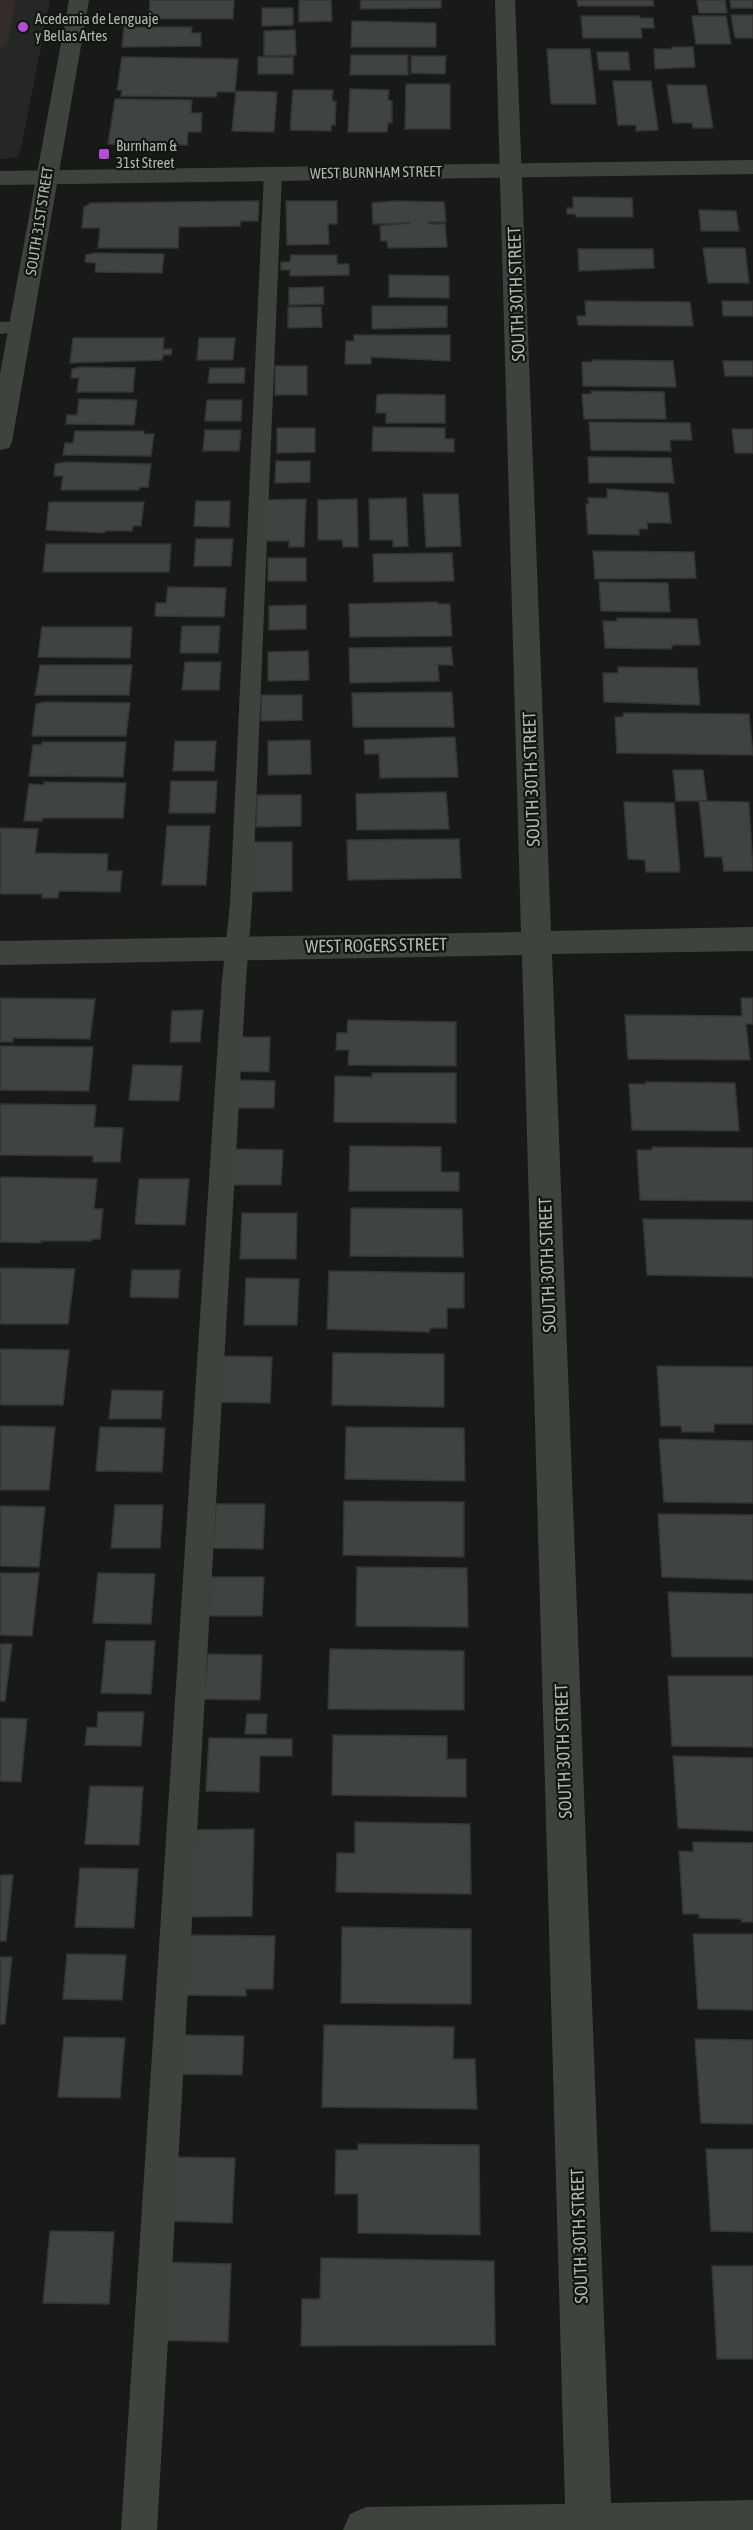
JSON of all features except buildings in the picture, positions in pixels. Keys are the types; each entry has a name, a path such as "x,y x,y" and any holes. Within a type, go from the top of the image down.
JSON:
{"street":[{"name":"SOUTH 31ST STREET","path":"0,442 10,327 45,177 79,0"},
{"name":"SOUTH 30TH STREET","path":"506,0 589,2527"},
{"name":"WEST BURNHAM STREET","path":"0,178 753,167"},
{"name":"WEST ROGERS STREET","path":"0,953 753,939"},
{"path":"366,2530 753,2523"}],"lane":[{"path":"139,2530 236,949 242,892 273,173"}],"shaded area":[{"path":"0,0 50,0 21,149 17,157 4,159 0,159"},
{"path":"0,0 16,0 7,45 0,48"}],"place":[{"name":"Acedemia de Lenguaje y Bellas Artes","path":"23,27"},
{"name":"Burnham & 31st Street","path":"104,154"}]}
